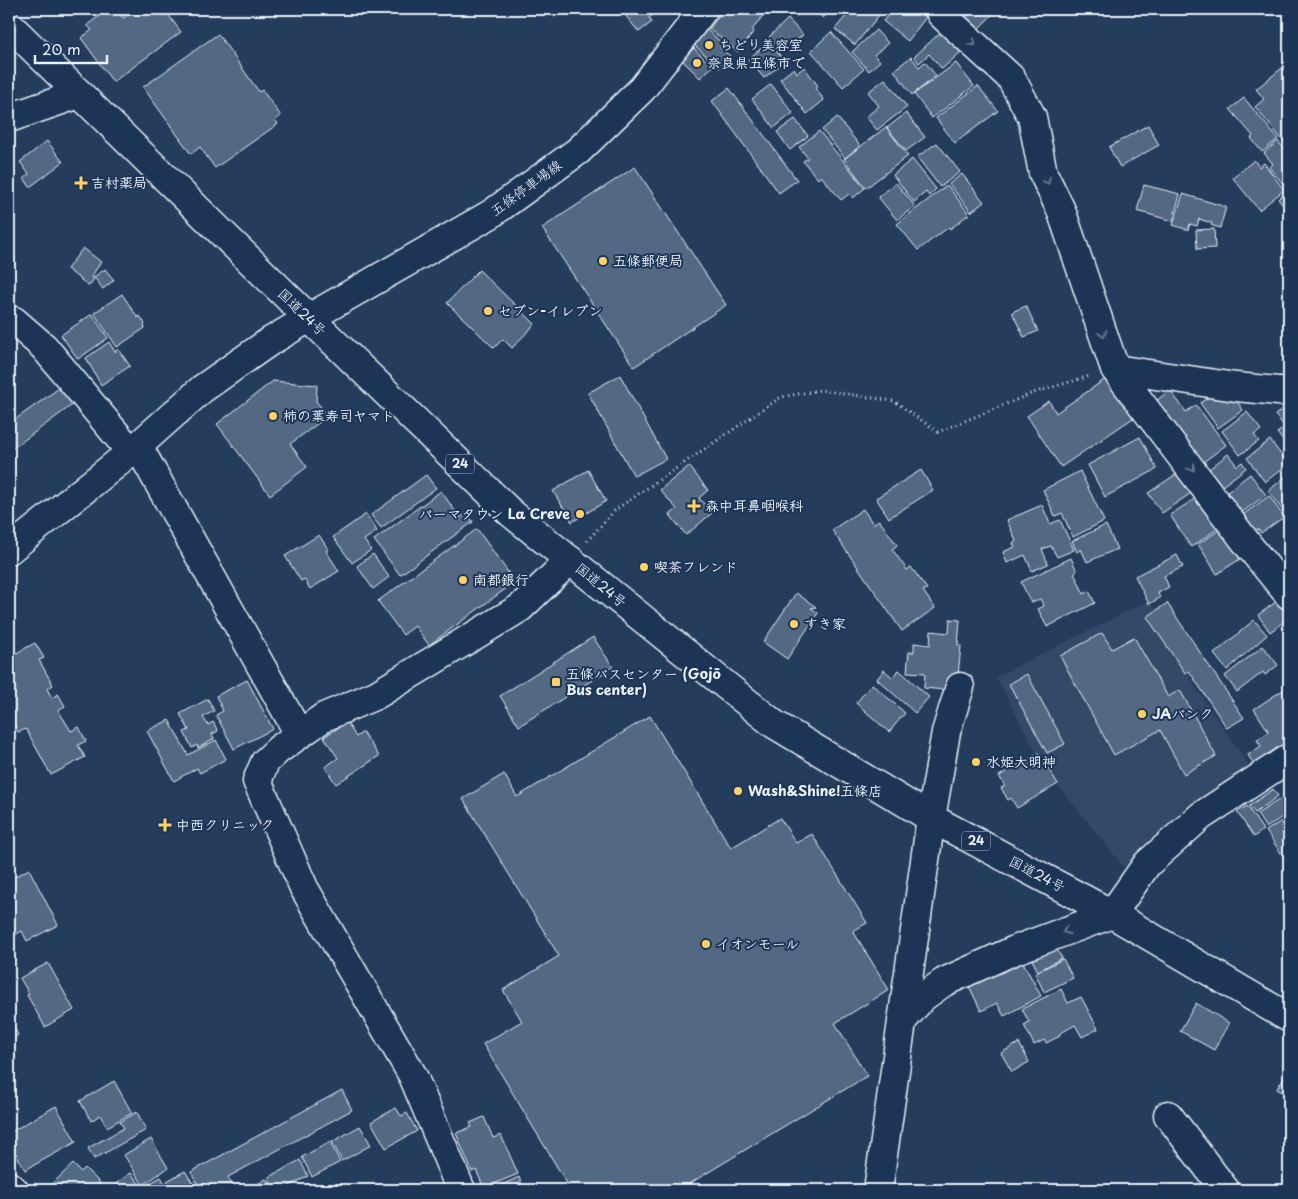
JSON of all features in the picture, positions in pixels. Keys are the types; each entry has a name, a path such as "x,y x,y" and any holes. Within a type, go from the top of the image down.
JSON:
{"main road":[{"name":"五條停車場線","path":"9,550 134,449 202,388 269,342 491,214 578,151 642,89 704,9"},
{"path":"939,9 941,14 1011,78 1032,117 1043,173 1061,210 1115,368 1249,546 1289,595"},
{"name":"国道24号","path":"9,25 511,513 774,724 931,818 1112,914 1289,1018"},
{"path":"9,118 79,94"},
{"path":"9,322 14,322 44,347 134,449 299,734"},
{"path":"1115,368 1236,387 1289,392"},
{"path":"461,1190 412,1076 304,888 257,781 266,762 279,749 299,734 324,717 376,695 520,608 570,560"},
{"path":"878,1190 931,818 946,732 960,687"},
{"path":"902,1022 924,997 944,982 1015,950 1112,914 1147,864 1201,816 1289,758"},
{"path":"1168,1116 1225,1190"},
{"path":"9,1186 14,1190"}],"path":[{"path":"570,560 616,510 781,397 820,390 894,401 938,432 1033,393 1115,368"}],"shaded area":[{"path":"1150,600 1197,690 1253,772 1124,867 1047,772 996,677"}],"building":[{"path":"109,9 116,9 123,18 136,9 164,9 181,32 113,82 81,38 92,30 87,25"},
{"path":"620,9 661,9 649,18 652,22 639,32"},
{"path":"724,9 768,9 738,52 709,29"},
{"path":"813,9 832,9 823,18"},
{"path":"852,9 884,9 855,45 835,29"},
{"path":"893,9 916,9 926,17 908,41 883,21"},
{"path":"957,9 998,9 978,29"},
{"path":"788,19 803,35 789,47 780,38 774,43 769,37"},
{"path":"707,30 723,44 720,48 730,56 720,68 694,45"},
{"path":"876,30 888,43 874,55 880,61 869,71 852,52"},
{"path":"943,30 962,51 942,69 929,54 919,63 914,57"},
{"path":"831,32 864,69 843,87 811,51"},
{"path":"218,34 259,92 262,90 281,116 275,120 278,124 215,168 200,147 191,154 143,87"},
{"path":"770,41 773,45 778,42 782,47 777,52 785,61 764,78 748,59"},
{"name":"奈良県五條市で","path":"694,48 712,67 700,78 682,60"},
{"path":"911,57 919,67 925,62 936,76 912,95 894,70"},
{"path":"956,63 974,86 932,118 914,94"},
{"path":"804,67 818,86 815,88 824,100 807,114 780,79 794,68 797,73"},
{"path":"1282,68 1289,75 1289,148 1255,107 1264,99 1256,89"},
{"path":"885,79 907,107 877,130 866,117 879,106 868,92"},
{"path":"771,84 793,113 774,128 752,99"},
{"path":"978,86 998,111 955,143 936,118"},
{"path":"729,88 797,180 779,193 712,101"},
{"path":"1244,98 1278,139 1262,152 1251,138 1253,136 1230,109"},
{"path":"906,113 925,137 906,151 887,128"},
{"path":"837,117 860,146 845,158 822,130"},
{"path":"795,119 808,136 790,150 777,132"},
{"path":"1148,125 1159,145 1120,167 1109,147"},
{"path":"886,127 908,156 866,188 844,159"},
{"path":"819,131 865,188 853,198 849,194 841,200 821,176 818,179 803,161 808,158 799,147"},
{"path":"47,141 63,162 30,187 24,178 29,174 20,162"},
{"path":"1278,141 1289,155 1289,213 1278,199 1288,190 1269,167 1273,164 1264,153"},
{"path":"937,143 960,172 940,187 917,157"},
{"path":"912,159 936,189 929,196 926,192 914,202 893,175"},
{"path":"1254,160 1259,167 1264,163 1284,190 1259,210 1233,178"},
{"path":"635,167 726,305 634,367 542,228"},
{"path":"962,174 984,202 971,212 949,184"},
{"path":"896,183 915,206 897,220 878,197"},
{"path":"947,185 969,214 918,250 897,224"},
{"path":"1144,185 1180,194 1173,221 1137,211"},
{"path":"1183,194 1226,207 1220,228 1199,219 1197,226 1190,224 1188,230 1173,225"},
{"path":"1214,229 1215,248 1197,249 1196,230"},
{"path":"83,248 101,262 91,277 94,279 89,286 67,269"},
{"path":"105,269 114,280 103,289 94,277"},
{"path":"479,270 535,324 512,348 503,339 494,348 447,303"},
{"path":"122,294 138,318 140,316 145,324 145,328 117,347 94,313"},
{"path":"1026,306 1038,331 1024,337 1012,312"},
{"path":"92,314 108,338 78,359 61,335"},
{"path":"109,342 115,352 118,349 130,366 101,385 86,358"},
{"path":"620,375 666,459 634,476 588,393"},
{"path":"1107,378 1133,418 1061,467 1027,416 1049,401 1056,413"},
{"path":"273,381 317,385 316,401 328,416 290,444 307,467 270,495 217,424"},
{"path":"62,386 75,403 9,451 9,424"},
{"path":"1170,390 1186,412 1196,405 1226,445 1202,463 1156,401"},
{"path":"1218,391 1226,401 1233,396 1243,410 1218,428 1200,403"},
{"path":"1288,405 1289,459 1283,451 1288,447 1277,433 1285,427 1275,415"},
{"path":"1247,412 1261,430 1254,435 1259,441 1240,455 1222,431"},
{"path":"1140,437 1157,469 1105,497 1088,465"},
{"path":"1270,440 1288,464 1265,482 1247,458"},
{"path":"1228,454 1237,466 1242,462 1246,468 1221,487 1208,470"},
{"path":"689,466 708,490 699,498 712,513 686,535 670,515 677,509 660,490"},
{"path":"588,470 606,501 572,522 553,491"},
{"path":"921,470 933,490 889,518 876,498"},
{"path":"1080,471 1104,521 1073,537 1062,513 1055,516 1043,490"},
{"path":"1181,471 1194,491 1162,513 1148,493"},
{"path":"1250,474 1266,495 1241,513 1226,493"},
{"path":"1289,474 1289,506 1283,511 1268,491"},
{"path":"426,475 436,488 381,528 371,515"},
{"path":"441,491 460,518 467,513 473,522 400,575 374,540"},
{"path":"1202,494 1223,525 1191,547 1170,515"},
{"path":"1269,496 1284,517 1261,533 1258,529 1253,532 1241,516"},
{"path":"1042,505 1050,524 1060,520 1074,550 1057,557 1051,546 1042,549 1048,564 1032,571 1025,555 1007,563 1003,552 1015,547 1013,543 1016,541 1007,520"},
{"path":"863,509 873,524 879,520 897,545 892,549 907,570 911,567 927,589 923,591 935,608 902,631 832,530"},
{"path":"366,514 377,531 364,540 371,550 352,563 333,537"},
{"path":"1106,525 1117,549 1087,562 1081,549 1077,552 1072,541"},
{"path":"477,529 515,582 429,645 415,626 403,635 378,601"},
{"path":"1221,529 1240,559 1217,574 1198,544"},
{"path":"319,535 328,549 326,551 339,571 310,589 304,579 301,581 285,556"},
{"path":"373,554 389,577 373,589 357,566"},
{"path":"1177,555 1183,567 1164,576 1169,587 1158,593 1160,598 1149,604 1135,576"},
{"path":"1071,558 1077,571 1074,573 1084,594 1089,591 1095,603 1047,627 1038,609 1044,606 1040,599 1031,603 1021,582"},
{"path":"796,593 816,607 811,608 818,613 787,659 763,642"},
{"path":"1280,599 1289,611 1289,618 1270,632 1258,615"},
{"path":"1167,603 1244,718 1227,728 1189,671 1185,673 1147,617"},
{"path":"950,619 960,620 958,645 961,646 957,685 945,684 945,690 924,688 925,673 907,672 909,652 914,652 914,643 930,645 931,631 949,633"},
{"path":"1254,620 1267,635 1227,670 1214,654"},
{"name":"JAバンク","path":"1102,633 1112,649 1134,637 1168,697 1180,690 1216,756 1184,774 1160,730 1114,755 1060,656"},
{"name":"五條バスセンター (Gojō Bus center)","path":"593,637 613,667 519,726 500,696"},
{"path":"35,643 44,658 39,660 53,685 47,689 52,698 58,694 65,706 58,710 71,731 79,727 86,741 78,745 85,757 51,775 26,729 18,732 9,714 9,657"},
{"path":"1263,646 1278,665 1265,675 1263,672 1237,692 1225,676"},
{"path":"884,670 892,677 899,670 929,697 915,713 877,679"},
{"path":"1027,674 1065,744 1047,753 1009,684"},
{"path":"247,680 273,729 234,749 216,715 223,711 216,696"},
{"path":"872,684 905,713 889,732 856,703"},
{"path":"1289,686 1289,752 1259,773 1248,755 1261,746 1257,740 1269,732 1254,709"},
{"path":"208,699 214,711 203,717 208,725 213,722 218,731 212,734 214,739 198,748 197,745 192,748 184,732 189,730 180,714"},
{"name":"イオンモール","path":"650,716 731,848 780,818 796,843 812,834 867,923 853,931 889,990 835,1023 867,1076 679,1190 571,1190 483,1044 522,1021 503,990 559,956 463,799 504,774 517,797"},
{"path":"169,720 188,755 216,740 226,759 200,773 197,768 174,781 147,731"},
{"path":"347,722 356,737 363,732 379,756 336,784 325,767 338,758 324,737"},
{"path":"1039,753 1058,784 1017,808 1011,798 1008,800 1001,788 1005,786 999,776"},
{"path":"1273,789 1278,796 1255,813 1249,806"},
{"path":"1282,798 1289,812 1266,828 1257,814"},
{"path":"1247,806 1263,830 1254,837 1237,812"},
{"path":"1289,816 1289,852 1283,856 1266,831"},
{"path":"29,869 58,925 27,941 22,931 9,938 9,880"},
{"path":"1054,945 1062,958 1038,971 1031,958"},
{"path":"1018,953 1041,996 1004,1016 997,1003 981,1011 969,986 985,978"},
{"path":"1063,959 1073,978 1044,992 1035,973"},
{"path":"48,963 74,1010 45,1027 20,978"},
{"path":"1061,989 1068,1003 1081,997 1098,1029 1082,1037 1075,1025 1046,1043 1044,1040 1034,1045 1024,1025 1029,1022 1022,1009"},
{"path":"1196,1003 1229,1023 1214,1050 1180,1031"},
{"path":"9,1018 18,1035 9,1041"},
{"path":"1019,1043 1029,1062 1012,1072 1001,1053"},
{"path":"1289,1068 1289,1096 1277,1089"},
{"path":"114,1081 132,1113 107,1127 100,1115 91,1121 80,1101"},
{"path":"342,1090 352,1110 228,1177 235,1190 201,1190 191,1172"},
{"path":"56,1106 76,1142 25,1170 9,1141 9,1133"},
{"path":"396,1108 401,1116 407,1113 417,1131 386,1148 371,1122"},
{"path":"137,1112 146,1130 94,1159 88,1148 124,1128 120,1122"},
{"path":"484,1117 493,1138 501,1135 518,1174 484,1188 476,1170 472,1172 456,1133 472,1127 470,1123"},
{"path":"360,1126 371,1145 342,1161 332,1142"},
{"path":"151,1139 168,1168 143,1185 124,1155"},
{"path":"330,1142 340,1162 312,1177 302,1157"},
{"path":"300,1160 308,1176 282,1190 275,1190 268,1178"},
{"path":"73,1164 81,1172 85,1168 100,1183 96,1188 98,1190 56,1190 51,1185"},
{"path":"185,1171 197,1190 166,1190 171,1187 167,1181"},
{"path":"131,1173 140,1185 132,1190 107,1190"},
{"path":"161,1177 167,1187 161,1190 138,1190"},
{"path":"519,1177 524,1190 501,1190 499,1186"},
{"path":"266,1179 272,1190 252,1190 251,1188"}],"place":[{"name":"ちどり美容室","path":"709,45"},
{"name":"奈良県五條市で","path":"697,63"},
{"name":"吉村薬局","path":"81,183"},
{"name":"五條郵便局","path":"603,261"},
{"name":"セブン-イレブン","path":"488,311"},
{"name":"柿の葉寿司ヤマト","path":"273,416"},
{"name":"森中耳鼻咽喉科","path":"694,506"},
{"name":"パーマタウン La Creve","path":"580,514"},
{"name":"喫茶フレンド","path":"644,567"},
{"name":"南都銀行","path":"463,580"},
{"name":"すき家","path":"794,624"},
{"name":"五條バスセンター (Gojō Bus center)","path":"556,682"},
{"name":"JAバンク","path":"1142,714"},
{"name":"水姫大明神","path":"976,762"},
{"name":"Wash&Shine!五條店","path":"738,791"},
{"name":"中西クリニック","path":"165,825"},
{"name":"イオンモール","path":"706,944"}]}
